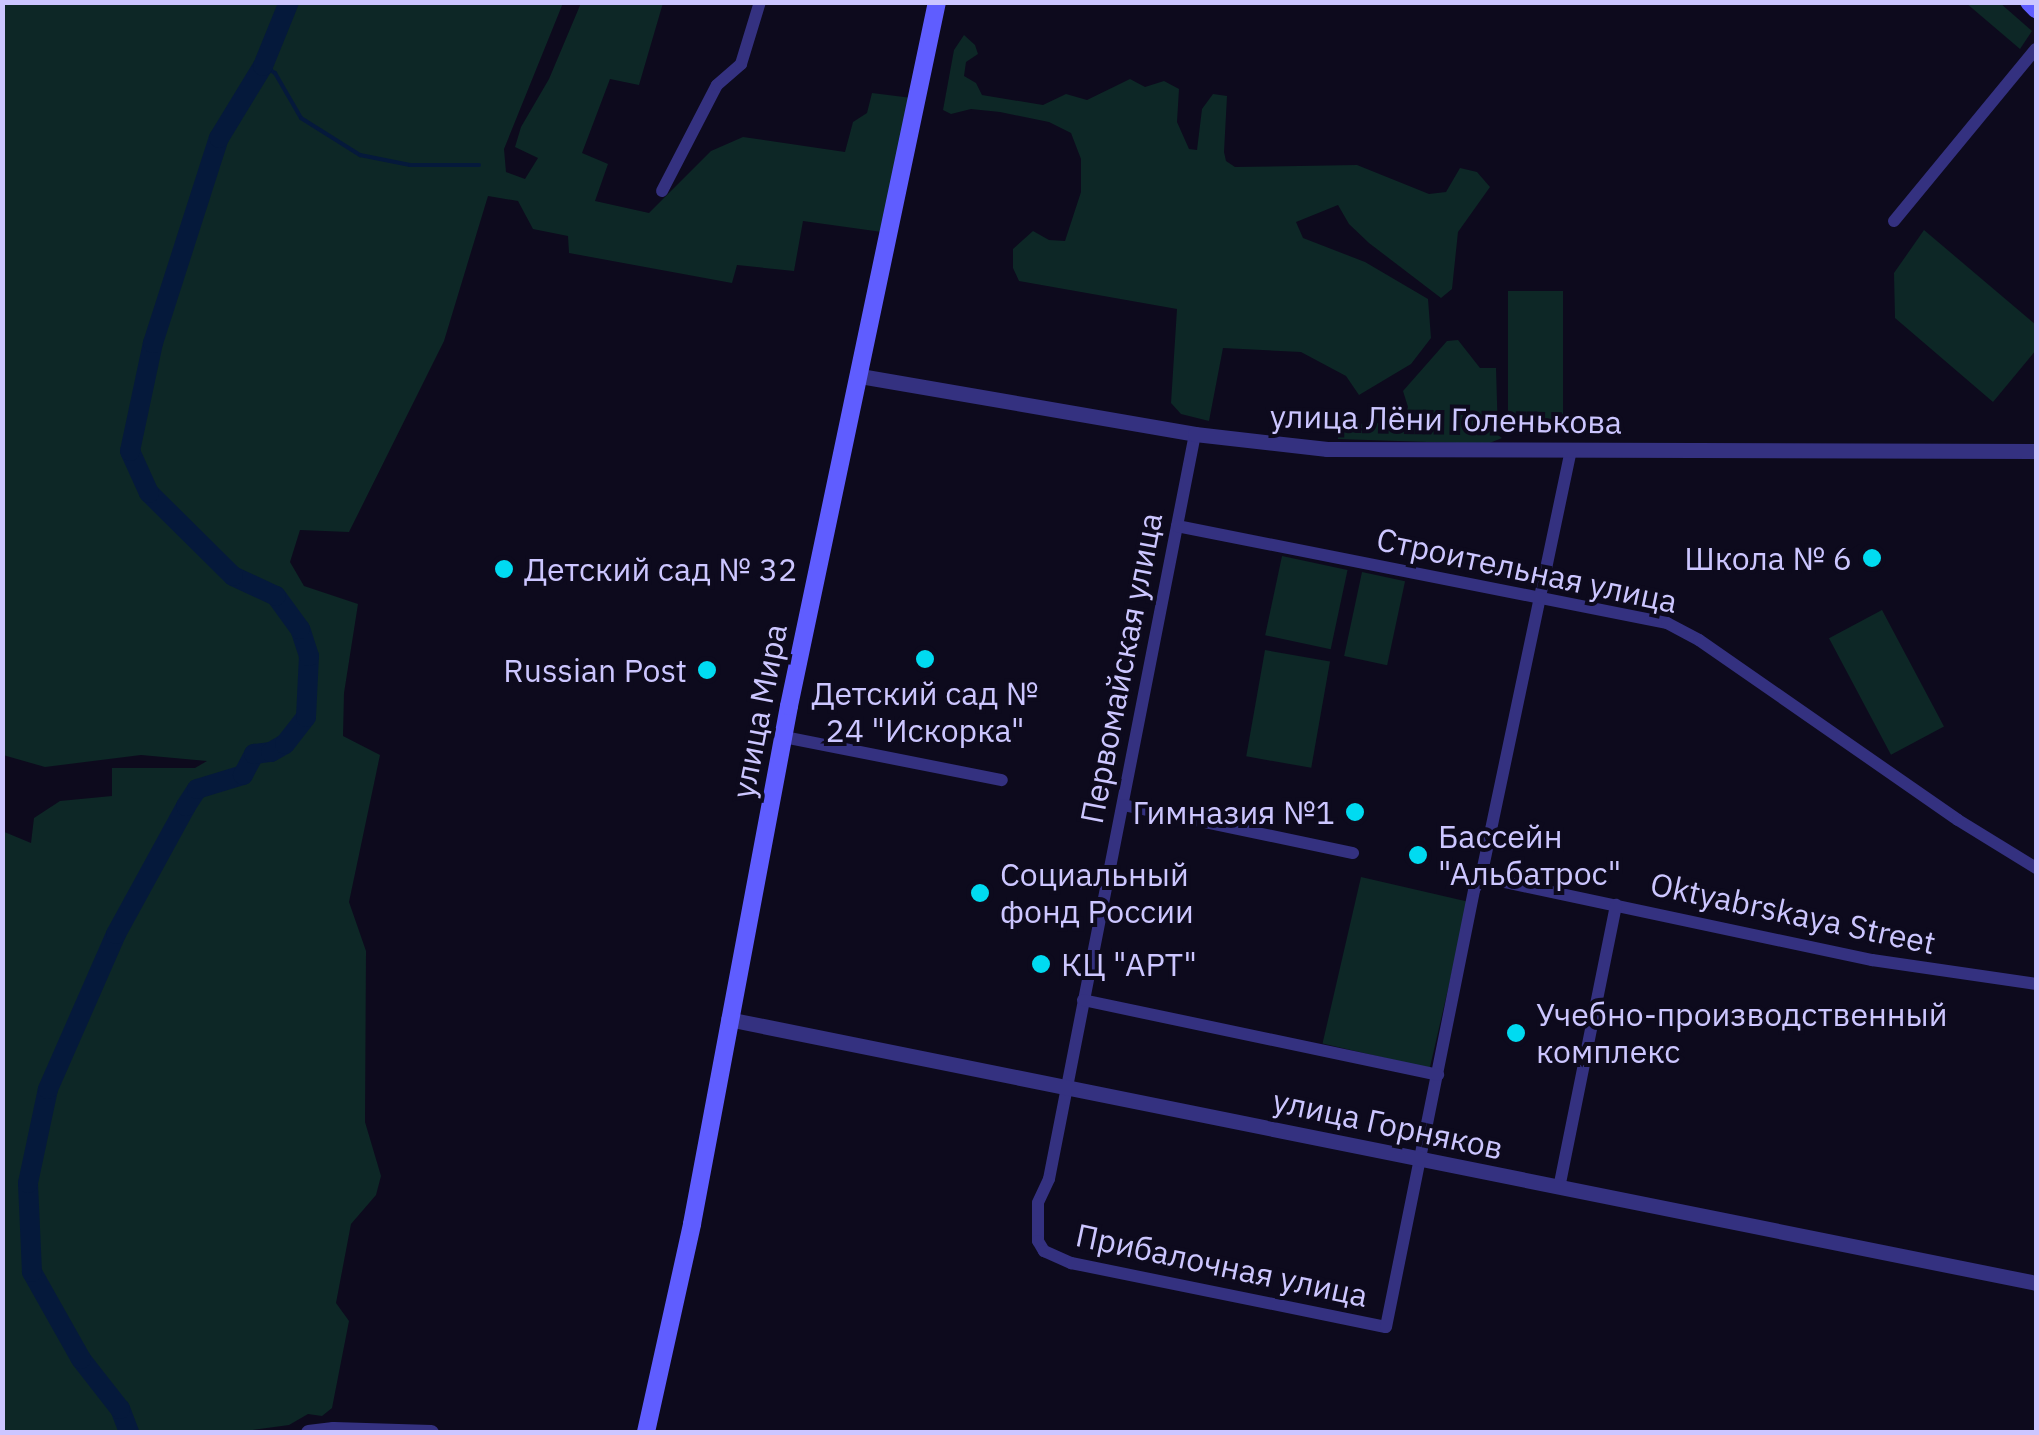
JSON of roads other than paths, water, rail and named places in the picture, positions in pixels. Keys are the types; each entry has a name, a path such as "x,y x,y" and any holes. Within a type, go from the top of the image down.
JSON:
{"main road":[{"name":"улица Мира","path":"646,1432 692,1224 784,737 937,2"},
{"path":"2029,2 2036,9"}],"street":[{"path":"662,190 717,85 741,64 760,2"},
{"path":"1894,221 2036,49"},
{"name":"улица Лёни Голенькова","path":"860,376 1195,434 1327,449 2036,451"},
{"name":"Первомайская улица","path":"1067,1088 1195,434"},
{"path":"1421,1158 1474,890 1481,877 1571,451"},
{"name":"Строительная улица","path":"1177,526 1666,622 1699,640 1958,820 2036,868"},
{"path":"784,737 1002,780"},
{"path":"1123,805 1353,853"},
{"name":"Oktyabrskaya Street","path":"1481,877 1872,960 2036,984"},
{"path":"1558,1188 1616,905"},
{"path":"1083,1000 1438,1075"},
{"name":"улица Горняков","path":"728,1020 2036,1283"},
{"name":"Прибалочная улица","path":"1067,1088 1049,1179 1035,1220 1044,1250 1070,1263 1371,1325 1386,1327 1421,1158"},
{"path":"308,1432 431,1432"}],"waterway":[{"path":"129,1432 120,1409 81,1359 32,1272 28,1183 48,1089 116,934 186,806 197,789 243,775 254,754 271,752 285,744 306,717 309,656 300,629 276,596 233,576 149,493 130,451 153,343 219,138 263,66 289,2"},
{"path":"263,66 275,73 301,118 360,155 410,165 479,165"}],"place":[{"name":"Школа № 6","path":"1872,558"},
{"name":"Детский сад № 32","path":"504,569"},
{"name":"Детский сад № 24 \"Искорка\"","path":"925,659"},
{"name":"Russian Post","path":"707,670"},
{"name":"Гимназия №1","path":"1355,812"},
{"name":"Бассейн \"Альбатрос\"","path":"1418,855"},
{"name":"Социальный фонд России","path":"980,893"},
{"name":"КЦ \"АРТ\"","path":"1041,964"},
{"name":"Учебно-производственный комплекс","path":"1516,1033"}]}
